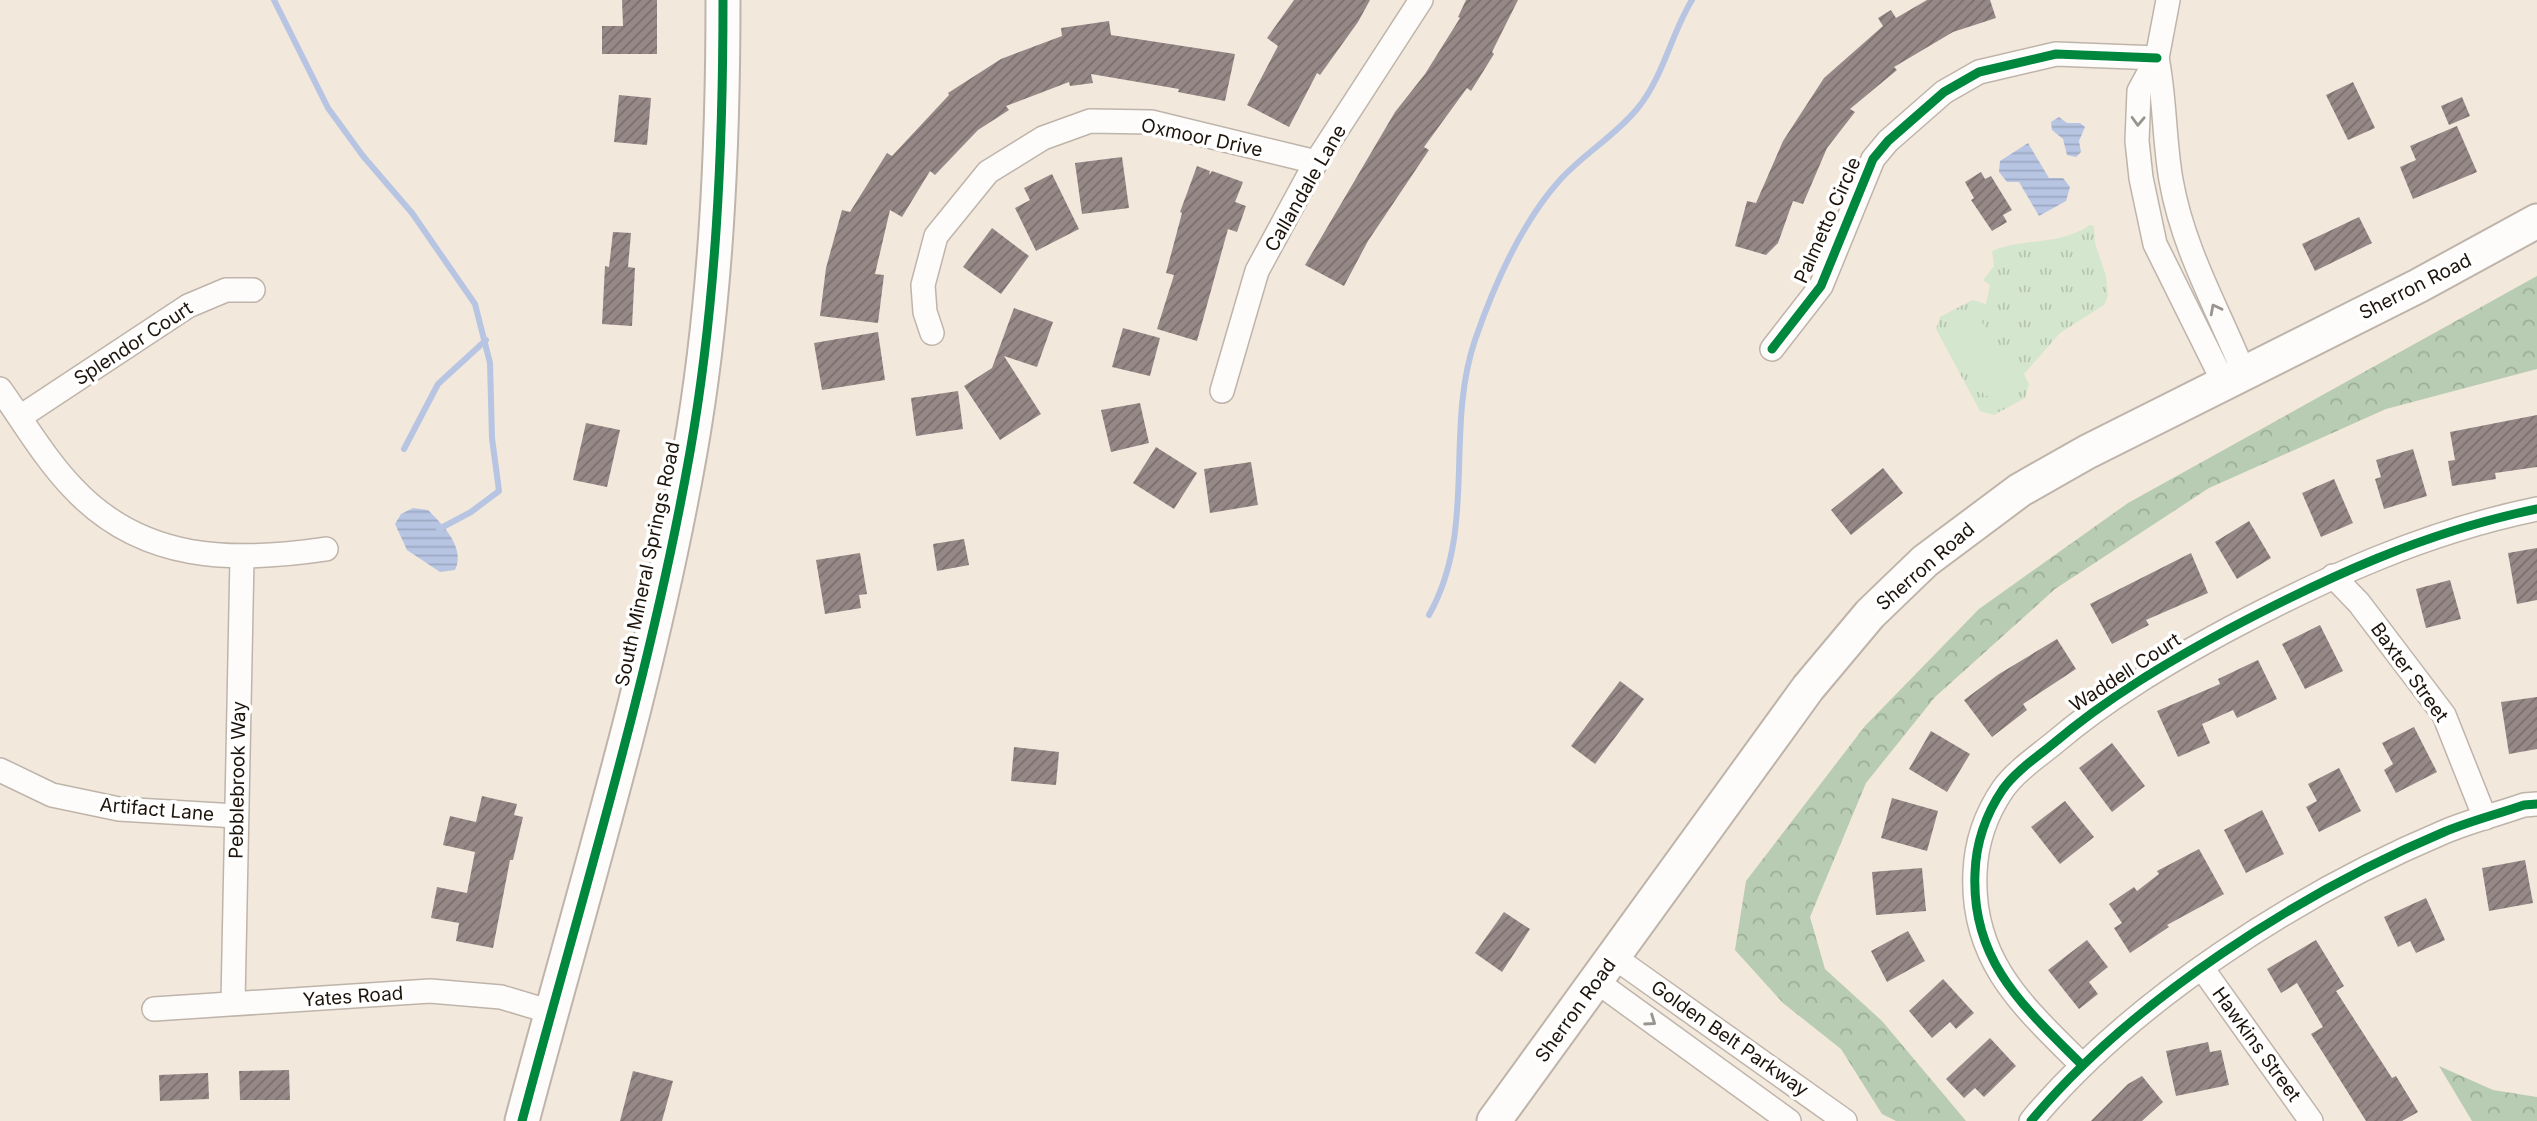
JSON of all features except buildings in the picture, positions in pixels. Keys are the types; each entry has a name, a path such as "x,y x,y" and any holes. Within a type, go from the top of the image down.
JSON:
{"main road":[{"name":"South Mineral Springs Road","path":"523,1121 653,635 690,449 717,221 723,0"},
{"name":"Sherron Road","path":"1493,1121 1808,688 1870,614 1925,561 2020,490 2087,452 2233,376 2418,286 2537,221"}],"street":[{"name":"Callandale Lane","path":"1222,391 1257,271 1317,162 1421,0"},
{"path":"2168,0 2157,58 2139,91 2137,141 2147,214 2155,244 2233,376"},
{"name":"Palmetto Circle","path":"1772,349 1821,286 1873,159 1888,141 1944,92 1979,72 2056,54 2157,58"},
{"path":"2157,58 2164,95 2171,181 2185,239 2233,376"},
{"name":"Oxmoor Drive","path":"932,333 925,312 923,285 936,236 988,172 1043,138 1090,121 1151,122 1317,162"},
{"name":"Splendor Court","path":"20,417 187,306 226,290 253,290"},
{"path":"0,388 72,488 111,523 144,541 185,551 242,558 326,549"},
{"name":"Waddell Court","path":"2081,1065 2020,1003 1988,953 1979,924 1975,873 1979,840 1989,813 2005,787 2090,712 2162,666 2333,576 2395,550 2537,509"},
{"name":"Pebblebrook Way","path":"233,1003 242,558"},
{"name":"Baxter Street","path":"2333,576 2359,603 2444,715 2485,818"},
{"name":"Artifact Lane","path":"0,770 51,795 118,809 236,816"},
{"path":"2031,1121 2081,1065 2119,1031 2202,968 2310,898 2445,831 2524,805 2537,804"},
{"name":"Hawkins Street","path":"2202,968 2311,1121"},
{"name":"Golden Belt Parkway","path":"1605,969 1789,1121"},
{"name":"Golden Belt Parkway","path":"1605,969 1845,1121"},
{"name":"Yates Road","path":"153,1009 430,991 501,997 551,1012"}],"green space":[{"path":"2090,225 2094,226 2095,243 2106,276 2108,296 2104,305 2060,333 2024,374 2029,384 2025,398 1994,415 1980,411 1936,329 1940,317 1972,300 1986,304 1990,285 1983,280 1994,266 1992,251 2065,236"},
{"path":"2537,276 2537,369 2386,409 2209,488 2055,589 1935,697 1866,783 1810,917 1825,969 1882,1021 1966,1121 1896,1121 1882,1114 1841,1049 1783,1003 1735,950 1746,881 1865,726 1979,609 2128,503"},
{"path":"1980,318 2014,381 1985,397 1951,334"},
{"path":"2439,1066 2493,1090 2537,1097 2537,1121 2472,1121"}],"water":[{"path":"2059,117 2067,123 2080,123 2085,127 2079,141 2081,152 2076,157 2067,155 2063,139 2052,130 2051,122"},
{"path":"2028,143 2049,178 2063,178 2070,187 2066,201 2039,216 2019,182 2007,182 1999,172 2000,161"},
{"path":"413,508 428,510 451,537 457,553 455,570 440,572 407,550 395,524 401,514"}],"waterway":[{"path":"274,0 328,108 363,156 412,213 475,304 490,363 492,438 499,491 471,512 439,529"},
{"path":"1429,615 1444,582 1452,548 1457,514 1466,375 1475,340 1491,298 1520,236 1545,198 1568,172 1628,119 1646,97 1692,0"},
{"path":"404,449 438,384 486,340"}],"cycle path":[{"path":"522,1121 635,705 674,537 690,452 712,284 722,114 723,0"},
{"path":"1772,349 1821,286 1873,159 1888,141 1944,92 1979,72 2056,54 2157,58"},
{"path":"2082,1065 2022,1003 1992,958 1982,933 1976,904 1977,851 1987,819 2008,782 2027,764 2116,696 2227,630 2340,574 2416,543 2537,509"},
{"path":"2031,1121 2072,1076 2118,1033 2168,992 2276,918 2332,886 2444,832 2524,805 2537,804"}]}
